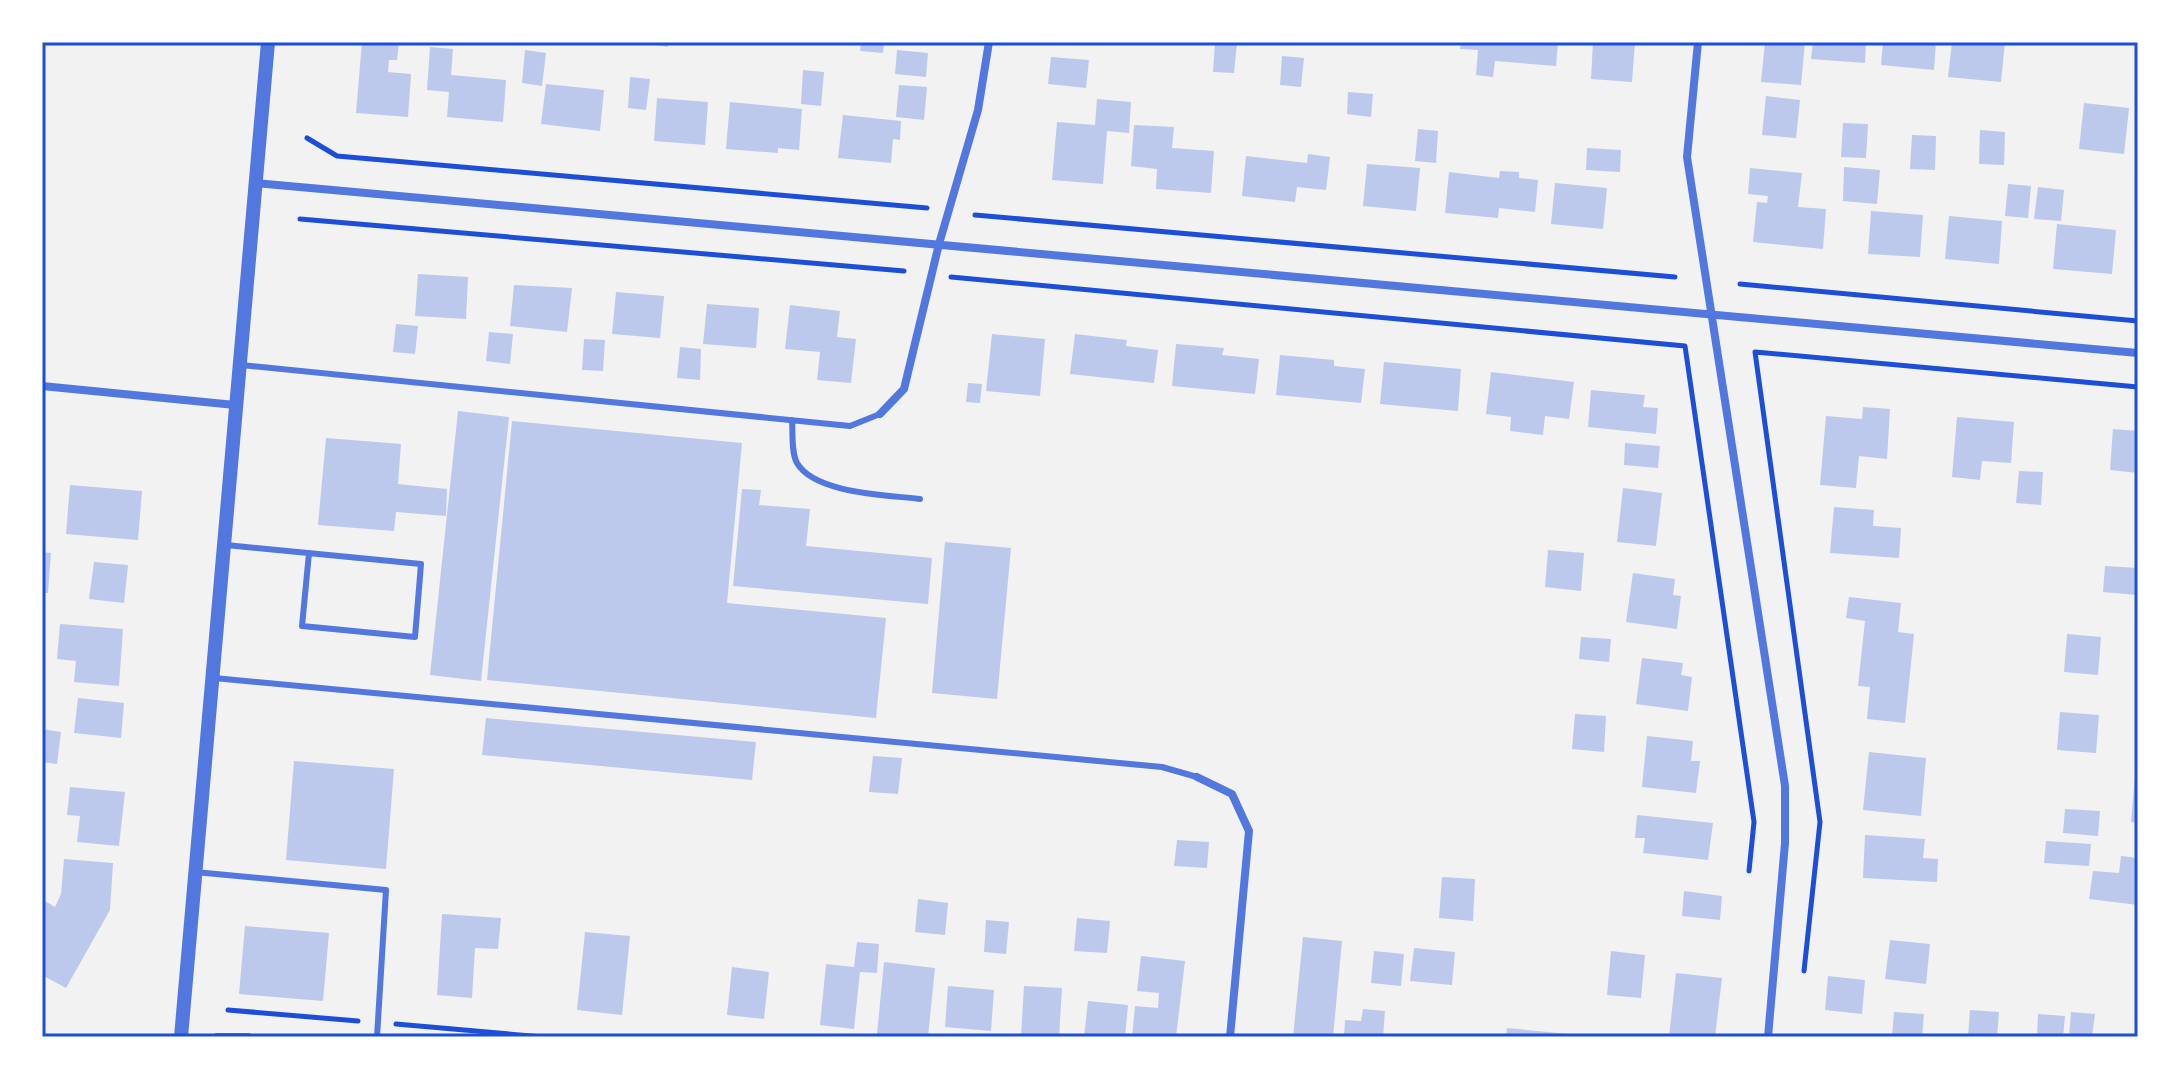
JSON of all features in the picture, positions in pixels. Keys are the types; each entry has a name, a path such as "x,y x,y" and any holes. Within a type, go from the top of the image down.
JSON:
{"street":[{"path":"181,1037 210,677 268,42"},
{"path":"880,414 904,389 939,244 978,110 989,42"},
{"path":"1698,42 1687,157 1785,786 1785,843 1768,1037"},
{"path":"254,183 2138,353"},
{"path":"42,386 235,405"},
{"path":"1197,777 1232,794 1249,831 1230,1037"},
{"path":"217,1037 248,1037"}],"lane":[{"path":"239,365 850,426 880,414"},
{"path":"792,420 796,461 809,474 846,490 920,499"},
{"path":"222,544 421,564 415,637 302,626 309,553"},
{"path":"210,677 1162,767 1197,777"},
{"path":"195,872 386,890 377,1037"}],"path":[{"path":"307,138 337,156 928,208"},
{"path":"975,215 1675,277"},
{"path":"300,219 904,271"},
{"path":"951,277 1685,346 1754,822 1749,871"},
{"path":"1740,284 2138,321"},
{"path":"1804,971 1820,822 1755,352 2138,387"}],"building":[{"path":"362,42 399,42 397,60 389,60 388,72 411,74 408,117 356,113"},
{"path":"637,42 668,42 668,47"},
{"path":"861,42 884,42 883,53 860,51"},
{"path":"1215,42 1237,43 1234,73 1213,72"},
{"path":"1461,42 1558,42 1556,66 1495,61 1493,77 1476,75 1478,50 1460,49"},
{"path":"1593,42 1635,42 1632,82 1591,79"},
{"path":"1765,42 1805,42 1801,85 1761,82"},
{"path":"1813,42 1866,42 1865,63 1811,59"},
{"path":"1883,42 1936,42 1934,70 1881,65"},
{"path":"1952,42 2005,42 2001,82 1948,77"},
{"path":"430,47 453,49 451,75 506,80 503,122 447,117 449,92 427,90"},
{"path":"525,50 546,53 542,86 522,83"},
{"path":"897,50 928,53 926,77 895,74"},
{"path":"1282,56 1304,58 1301,87 1280,85"},
{"path":"1051,57 1089,60 1086,88 1048,84"},
{"path":"803,70 824,72 821,106 801,104"},
{"path":"630,77 650,79 646,110 628,108"},
{"path":"546,84 604,90 600,131 541,124"},
{"path":"899,85 927,87 924,120 896,117"},
{"path":"1348,92 1373,94 1371,117 1347,114"},
{"path":"1766,96 1800,100 1796,138 1762,135"},
{"path":"657,98 708,102 705,145 654,141"},
{"path":"1097,99 1131,102 1129,133 1107,131 1103,184 1052,180 1057,122 1095,125"},
{"path":"730,102 802,109 799,150 778,148 778,153 726,149"},
{"path":"2084,103 2129,108 2124,154 2079,149"},
{"path":"843,115 901,121 900,140 893,139 891,163 838,158"},
{"path":"1843,123 1868,124 1866,158 1841,157"},
{"path":"1134,125 1174,127 1172,148 1214,151 1211,193 1156,189 1157,169 1131,166"},
{"path":"1418,129 1438,131 1436,163 1415,161"},
{"path":"1980,130 2005,132 2004,165 1979,164"},
{"path":"1912,135 1936,136 1935,170 1910,169"},
{"path":"1587,148 1621,150 1620,172 1586,170"},
{"path":"1308,154 1330,157 1326,190 1297,187 1295,202 1242,196 1246,156 1307,163"},
{"path":"1367,164 1420,168 1416,211 1363,206"},
{"path":"1844,167 1880,170 1877,204 1843,201"},
{"path":"1750,168 1802,173 1798,207 1826,209 1823,249 1753,242 1757,202 1767,203 1768,196 1748,194"},
{"path":"1500,171 1519,172 1519,178 1538,180 1535,212 1499,208 1498,218 1445,213 1449,172 1499,178"},
{"path":"1555,183 1607,188 1603,229 1551,224"},
{"path":"2008,184 2031,186 2028,218 2005,216"},
{"path":"2038,187 2064,190 2061,221 2034,219"},
{"path":"1871,211 1923,215 1920,257 1868,254"},
{"path":"1949,216 2002,221 1999,264 1945,259"},
{"path":"2057,224 2116,230 2112,274 2053,269"},
{"path":"418,274 468,277 466,319 415,316"},
{"path":"514,285 572,288 567,332 510,326"},
{"path":"616,292 664,296 660,338 612,334"},
{"path":"707,304 759,308 756,348 703,344"},
{"path":"790,305 840,311 837,337 856,339 851,383 817,380 820,352 785,349"},
{"path":"396,324 418,326 415,354 393,352"},
{"path":"489,332 513,334 510,364 486,361"},
{"path":"992,334 1045,339 1040,396 986,391"},
{"path":"1075,334 1127,340 1126,346 1158,350 1154,383 1070,374"},
{"path":"584,339 605,340 603,371 582,370"},
{"path":"1176,344 1224,348 1222,355 1259,359 1255,394 1172,386"},
{"path":"680,347 701,349 700,380 677,378"},
{"path":"1280,355 1334,360 1334,366 1365,369 1361,403 1276,395"},
{"path":"1384,362 1461,369 1458,411 1380,404"},
{"path":"1491,372 1574,382 1569,419 1545,416 1543,435 1510,431 1511,417 1486,414"},
{"path":"968,383 982,384 980,403 966,402"},
{"path":"1591,390 1645,395 1643,407 1658,408 1656,434 1588,427"},
{"path":"1863,407 1890,409 1887,459 1859,456 1856,488 1820,485 1826,416 1862,419"},
{"path":"458,411 509,417 481,681 430,675"},
{"path":"1957,417 2014,422 2011,463 1982,461 1980,480 1952,477"},
{"path":"512,421 742,443 727,603 886,618 876,718 487,680"},
{"path":"2113,429 2138,431 2138,473 2110,470"},
{"path":"326,438 401,444 398,484 447,489 446,516 396,512 394,531 318,525"},
{"path":"1625,443 1660,446 1658,468 1624,465"},
{"path":"2019,471 2043,472 2041,505 2016,503"},
{"path":"70,485 142,491 138,540 66,534"},
{"path":"1623,488 1662,493 1656,546 1617,542"},
{"path":"742,489 761,490 759,505 810,509 806,546 932,558 928,604 733,586"},
{"path":"1834,507 1874,510 1873,526 1901,528 1899,558 1830,553"},
{"path":"945,542 1011,548 997,699 932,693"},
{"path":"1548,550 1584,553 1581,591 1545,587"},
{"path":"42,552 51,553 48,593 42,593"},
{"path":"94,562 128,565 124,603 89,599"},
{"path":"2105,566 2138,568 2137,595 2103,592"},
{"path":"1633,573 1675,579 1673,595 1681,596 1677,629 1626,622"},
{"path":"1849,597 1901,603 1898,632 1914,634 1905,723 1867,719 1870,687 1858,686 1865,621 1846,618"},
{"path":"60,624 123,629 119,686 74,682 76,661 57,659"},
{"path":"2067,634 2101,637 2098,675 2064,672"},
{"path":"1581,637 1611,639 1609,662 1579,659"},
{"path":"1642,658 1683,663 1681,675 1692,677 1688,711 1636,704"},
{"path":"78,698 124,703 121,738 74,733"},
{"path":"2060,712 2099,715 2096,753 2057,750"},
{"path":"1575,714 1606,716 1604,752 1572,749"},
{"path":"486,718 756,742 752,780 482,755"},
{"path":"42,729 61,732 57,764 42,762"},
{"path":"1647,736 1693,741 1691,761 1700,761 1696,793 1642,787"},
{"path":"1869,752 1926,758 1921,816 1863,810"},
{"path":"873,756 902,758 898,794 869,792"},
{"path":"294,761 394,769 386,869 286,860"},
{"path":"2138,765 2138,823 2131,822"},
{"path":"70,787 125,792 119,846 77,842 80,816 67,815"},
{"path":"2065,809 2100,811 2098,836 2063,833"},
{"path":"1637,815 1713,823 1708,860 1643,853 1645,838 1635,838"},
{"path":"1865,835 1925,839 1923,858 1938,859 1937,882 1863,878"},
{"path":"1177,840 1209,842 1207,868 1174,866"},
{"path":"2046,841 2091,844 2089,866 2044,863"},
{"path":"2121,856 2138,858 2138,905 2089,899 2093,871 2119,873"},
{"path":"64,859 113,863 110,910 66,988 42,975 42,905 45,901 55,907 61,894"},
{"path":"1442,877 1475,879 1473,921 1439,918"},
{"path":"1684,891 1722,896 1720,920 1682,916"},
{"path":"918,899 948,903 945,935 915,932"},
{"path":"442,914 501,918 498,949 475,948 472,998 437,995"},
{"path":"1077,918 1110,921 1107,953 1074,951"},
{"path":"986,920 1009,922 1006,954 984,952"},
{"path":"245,926 329,933 323,1001 239,994"},
{"path":"585,932 630,936 622,1015 577,1010"},
{"path":"1303,937 1342,941 1333,1037 1293,1037"},
{"path":"1890,940 1930,944 1926,984 1885,979"},
{"path":"857,942 879,944 877,973 860,972 854,1029 820,1025 826,964 854,967"},
{"path":"1414,948 1455,952 1452,985 1410,981"},
{"path":"1374,951 1404,954 1401,986 1371,983"},
{"path":"1611,951 1645,955 1641,998 1607,995"},
{"path":"1141,956 1185,961 1176,1037 1132,1037 1135,1006 1158,1008 1159,993 1137,991"},
{"path":"884,962 935,968 928,1037 877,1034"},
{"path":"732,967 769,972 764,1019 727,1015"},
{"path":"1676,973 1722,978 1715,1037 1669,1037"},
{"path":"1828,976 1865,980 1862,1014 1825,1010"},
{"path":"948,986 994,990 991,1031 945,1027"},
{"path":"1024,986 1062,988 1059,1037 1021,1036"},
{"path":"1088,1001 1128,1005 1125,1037 1084,1037"},
{"path":"1363,1009 1385,1011 1383,1037 1344,1037 1345,1020 1361,1021"},
{"path":"1970,1010 1999,1012 1997,1037 1968,1037"},
{"path":"1894,1012 1924,1014 1922,1037 1892,1037"},
{"path":"2071,1012 2095,1014 2092,1037 2069,1037"},
{"path":"2038,1014 2065,1016 2063,1037 2037,1037"},
{"path":"1507,1028 1579,1035 1579,1037 1506,1037"}]}
